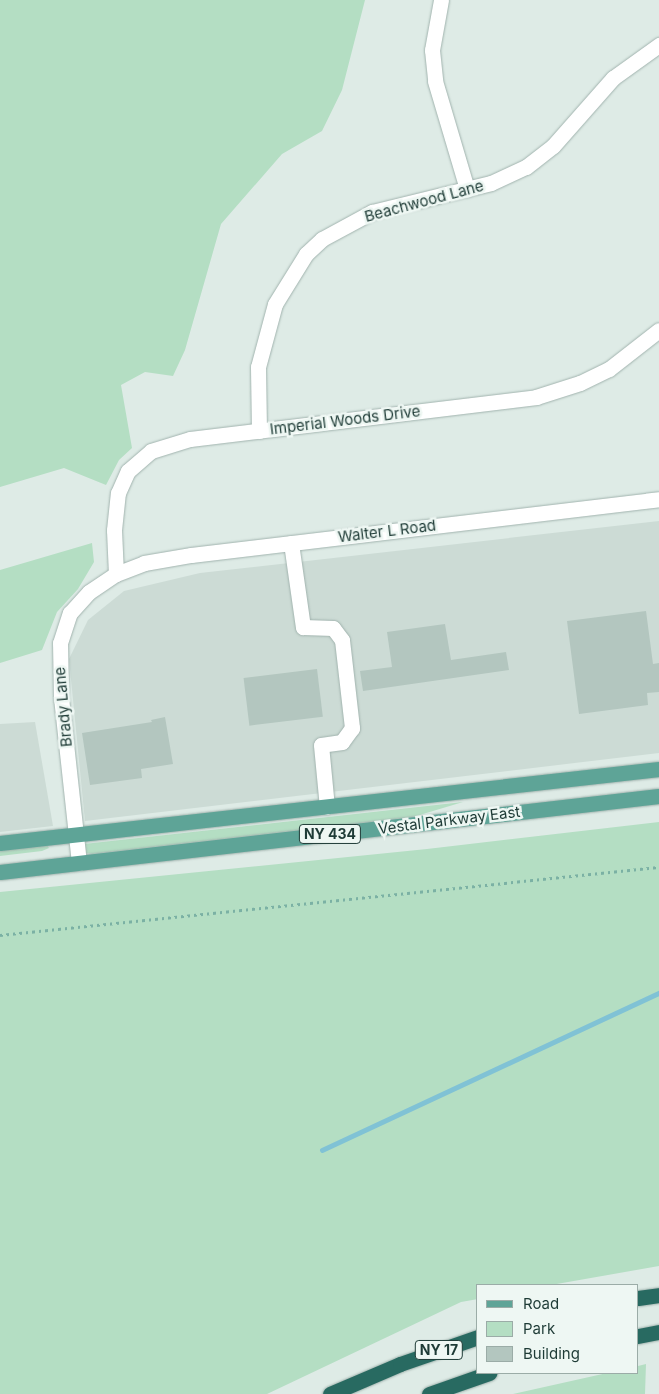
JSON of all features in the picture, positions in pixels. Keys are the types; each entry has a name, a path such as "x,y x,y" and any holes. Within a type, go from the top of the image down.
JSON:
{"highway":[{"path":"639,1298 659,1294"},
{"path":"639,1336 659,1332"},
{"name":"NY 17","path":"330,1394 400,1364 477,1337"},
{"name":"NY 17","path":"429,1394 486,1374"}],"main road":[{"name":"Vestal Parkway East","path":"0,843 659,769"},
{"name":"Vestal Parkway East","path":"0,872 659,796"}],"street":[{"path":"441,0 432,50 435,82 467,189"},
{"name":"Beachwood Lane","path":"259,431 258,383 262,344 275,304 306,254 322,239 372,212 491,183 526,167 553,146 614,78 659,44"},
{"name":"Imperial Woods Drive","path":"116,574 114,530 118,492 128,471 139,459 151,451 190,439 536,397 580,383 609,369 659,330"},
{"name":"Walter L Road","path":"116,574 144,563 191,554 659,499"},
{"path":"291,543 303,627 333,628 342,640 352,728 342,742 321,745 327,807"},
{"name":"Brady Lane","path":"79,863 61,698 60,643 70,613 89,592 116,574"}],"path":[{"path":"0,935 659,867"}],"shaded area":[{"path":"659,521 659,753 85,821 69,659 88,620 124,591 200,573"},
{"path":"35,722 53,826 0,832 0,724"}],"green space":[{"path":"0,0 365,0 342,90 322,131 282,154 221,224 185,350 173,376 145,372 121,385 132,448 119,460 106,485 64,468 0,487"},
{"path":"92,543 94,562 78,589 57,612 42,650 0,663 0,570"},
{"path":"463,802 413,817 93,854 86,853 84,844"},
{"path":"659,822 659,1266 557,1284 477,1284 477,1299 461,1302 267,1394 0,1394 0,892 427,849"},
{"path":"47,845 49,848 42,851 0,856 0,851"},
{"path":"646,1364 645,1394 513,1394 603,1374 639,1374 639,1366"}],"building":[{"path":"646,611 653,664 659,663 659,692 647,693 648,705 579,714 567,621"},
{"path":"445,624 451,660 506,652 509,670 363,691 360,671 392,667 387,632"},
{"path":"317,669 323,717 249,726 244,678"},
{"path":"165,717 173,764 141,769 142,778 90,785 82,733 152,722 151,720"}],"waterway":[{"path":"322,1150 659,993"}]}
